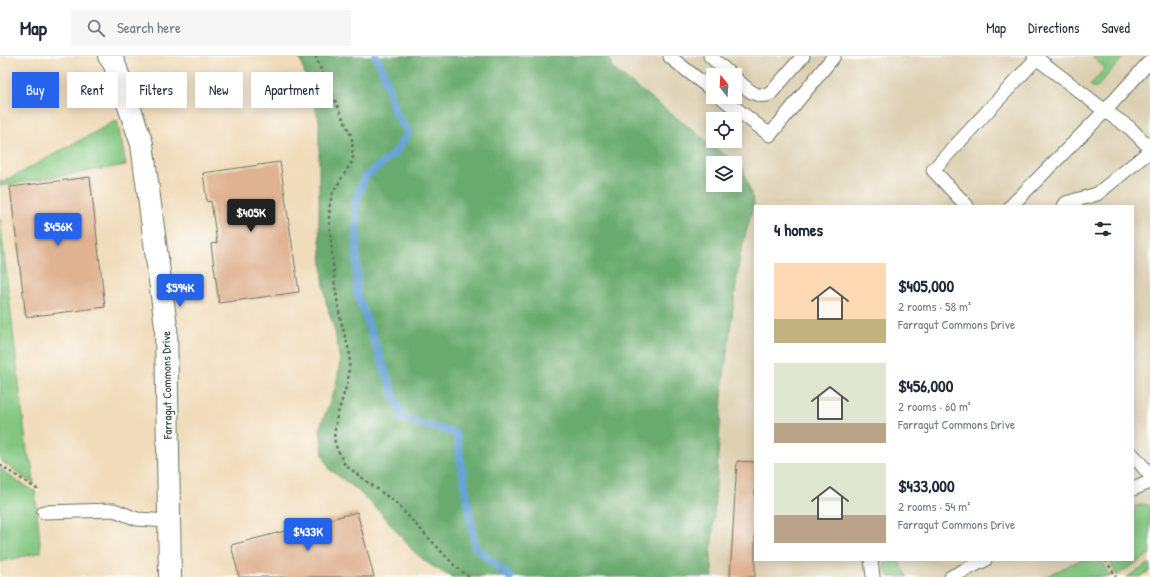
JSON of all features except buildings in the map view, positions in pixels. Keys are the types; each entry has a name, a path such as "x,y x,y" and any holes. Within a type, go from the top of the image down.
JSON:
{"street":[{"name":"Farragut Commons Drive","path":"109,56 114,63 142,144 166,326 170,577"}],"lane":[{"path":"671,56 670,57 706,85"},
{"path":"710,56 723,68"},
{"path":"742,84 756,95 766,96 770,94 803,56"},
{"path":"730,104 770,135 834,56"},
{"path":"966,205 933,170 1036,57 1105,111 1130,128 1150,150 1096,200 1069,205"},
{"path":"1012,205 1105,111 1150,60"},
{"path":"1134,456 1150,474"},
{"path":"1134,489 1150,482"},
{"path":"44,512 114,510 137,520 169,521"},
{"path":"871,561 873,577"},
{"path":"951,577 983,561"}],"path":[{"path":"315,56 352,138 353,160 333,192 330,202 329,219 335,287 340,317 350,355 348,381 337,416 334,438 336,446 345,465 396,503 456,566 469,577"},
{"path":"0,465 37,489 44,512"},
{"path":"1107,561 1116,577"}],"shaded area":[{"path":"610,56 1143,56 1150,62 1150,561 1123,577 713,577 711,557 723,384 740,256 754,203 742,168 742,156 726,156 716,148 742,148 742,112 706,112 706,140 612,68"}],"green space":[{"path":"299,56 610,56 612,68 706,140 706,148 716,148 726,156 706,156 706,192 742,192 742,168 743,169 754,203 740,256 723,384 711,557 713,577 451,577 429,564 414,552 382,514 355,488 330,470 323,455 320,427 336,386 340,361 335,332 326,302 319,227 319,120 315,108 333,108 333,72 304,72"},
{"path":"1092,56 1124,56 1097,87 1092,87 1090,85 1105,68"},
{"path":"117,120 126,165 0,186 0,181 3,182"},
{"path":"0,219 27,452 32,465 34,485 0,460"},
{"path":"0,468 15,480 35,491 41,552 0,562"},
{"path":"1145,504 1150,506 1150,554 1117,575 1110,561 1134,561 1134,507"},
{"path":"886,561 899,561 907,577 889,577 885,569"},
{"path":"1078,561 1103,561 1111,577 1045,577"},
{"path":"1150,563 1150,570 1141,577 1127,577"}],"waterway":[{"path":"376,56 385,76 394,111 408,132 395,153 365,177 356,200 357,293 402,418 456,433 475,547 510,577"}]}
